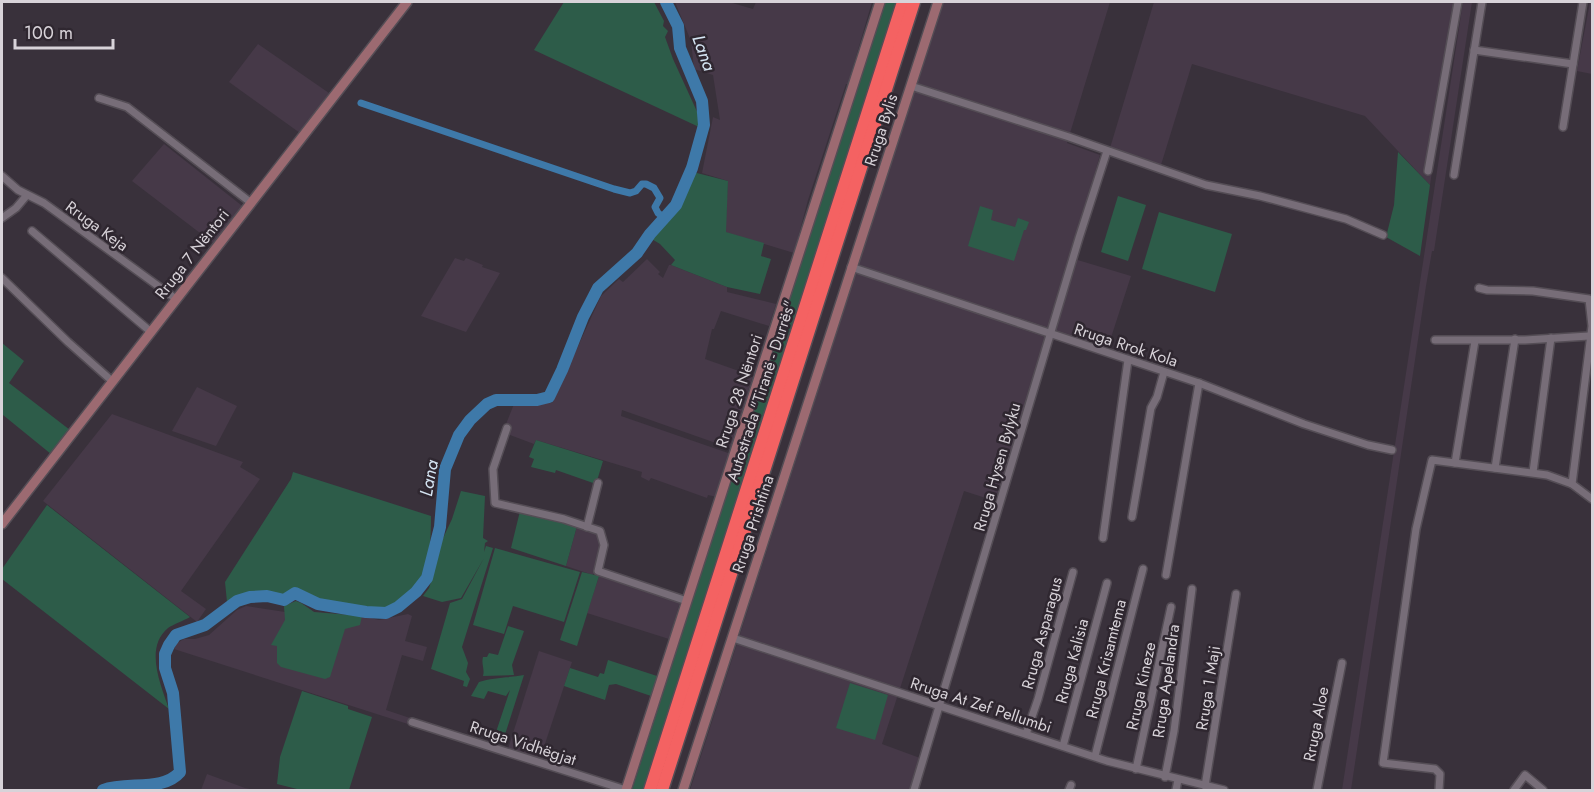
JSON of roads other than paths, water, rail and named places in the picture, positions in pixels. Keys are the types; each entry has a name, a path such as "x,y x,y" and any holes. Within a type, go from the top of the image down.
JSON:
{"highway":[{"name":"Autostrada \"Tiranë - Durrës\"","path":"650,790 903,2"},
{"name":"Autostrada \"Tiranë - Durrës\"","path":"662,790 914,2"}],"main road":[{"name":"Rruga 7 Nëntori","path":"2,524 406,2"},
{"name":"Rruga 28 Nëntori","path":"626,790 880,2"},
{"name":"Rruga Bylis","path":"851,267 938,2"},
{"name":"Rruga Prishtina","path":"683,790 851,267"}],"street":[{"path":"1428,171 1458,2"},
{"path":"1454,175 1482,2"},
{"path":"1563,127 1583,2"},
{"path":"1474,50 1573,64"},
{"path":"911,86 1206,185 1260,196 1346,219 1383,235"},
{"path":"99,98 127,107 250,202"},
{"name":"Rruga Hysen Bylyku","path":"914,790 1107,151"},
{"name":"Rruga Keja","path":"2,176 27,195 44,203 176,299"},
{"path":"2,218 16,208 27,195"},
{"path":"32,231 151,332"},
{"name":"Rruga Rrok Kola","path":"851,267 1199,383 1304,424 1368,445 1392,450"},
{"path":"2,279 112,381"},
{"path":"1479,288 1533,291 1587,298 1591,302 1592,316 1572,484"},
{"path":"1435,340 1475,341 1589,336"},
{"path":"1533,472 1551,338"},
{"path":"1495,468 1515,339"},
{"path":"1455,463 1475,341"},
{"path":"1102,538 1128,360"},
{"path":"1132,517 1151,408 1157,397 1164,372"},
{"path":"1166,575 1199,383"},
{"path":"507,428 493,469 495,503 600,531 604,540 598,571 687,601"},
{"path":"1439,790 1440,774 1435,769 1383,763 1416,529 1432,460 1533,472 1572,484 1593,499"},
{"path":"587,526 598,483"},
{"name":"Rruga Krisamtema","path":"1095,756 1143,569"},
{"name":"Rruga Asparagus","path":"1026,735 1073,572"},
{"name":"Rruga Kalisia","path":"1063,746 1107,583"},
{"name":"Rruga Apelandra","path":"1165,777 1174,731 1192,589"},
{"name":"Rruga 1 Maji","path":"1205,786 1236,594"},
{"name":"Rruga Kineze","path":"1137,769 1171,607"},
{"name":"Rruga At Zef Pellumbi","path":"733,638 1026,735 1165,777 1224,790"},
{"name":"Rruga Aloe","path":"1317,790 1342,663"},
{"name":"Rruga Vidhëgjat","path":"412,722 626,790"},
{"path":"1514,790 1525,775 1543,790"},
{"path":"1176,790 1178,780"}],"waterway":[{"name":"Lana","path":"103,790 164,782 180,772 173,693 165,668 165,654 176,635 205,625 237,601 250,597 267,596 284,600 295,593 318,604 386,613 398,607 416,592 427,578 440,527 445,469 459,435 470,420 487,404 496,400 537,400 549,397 598,288 637,253 650,234 676,205 692,168 704,125 702,101 680,48 678,26 666,2"},
{"path":"361,103 614,189 630,193 636,191 642,184 646,184 654,188 660,198 655,207 663,217"}]}
